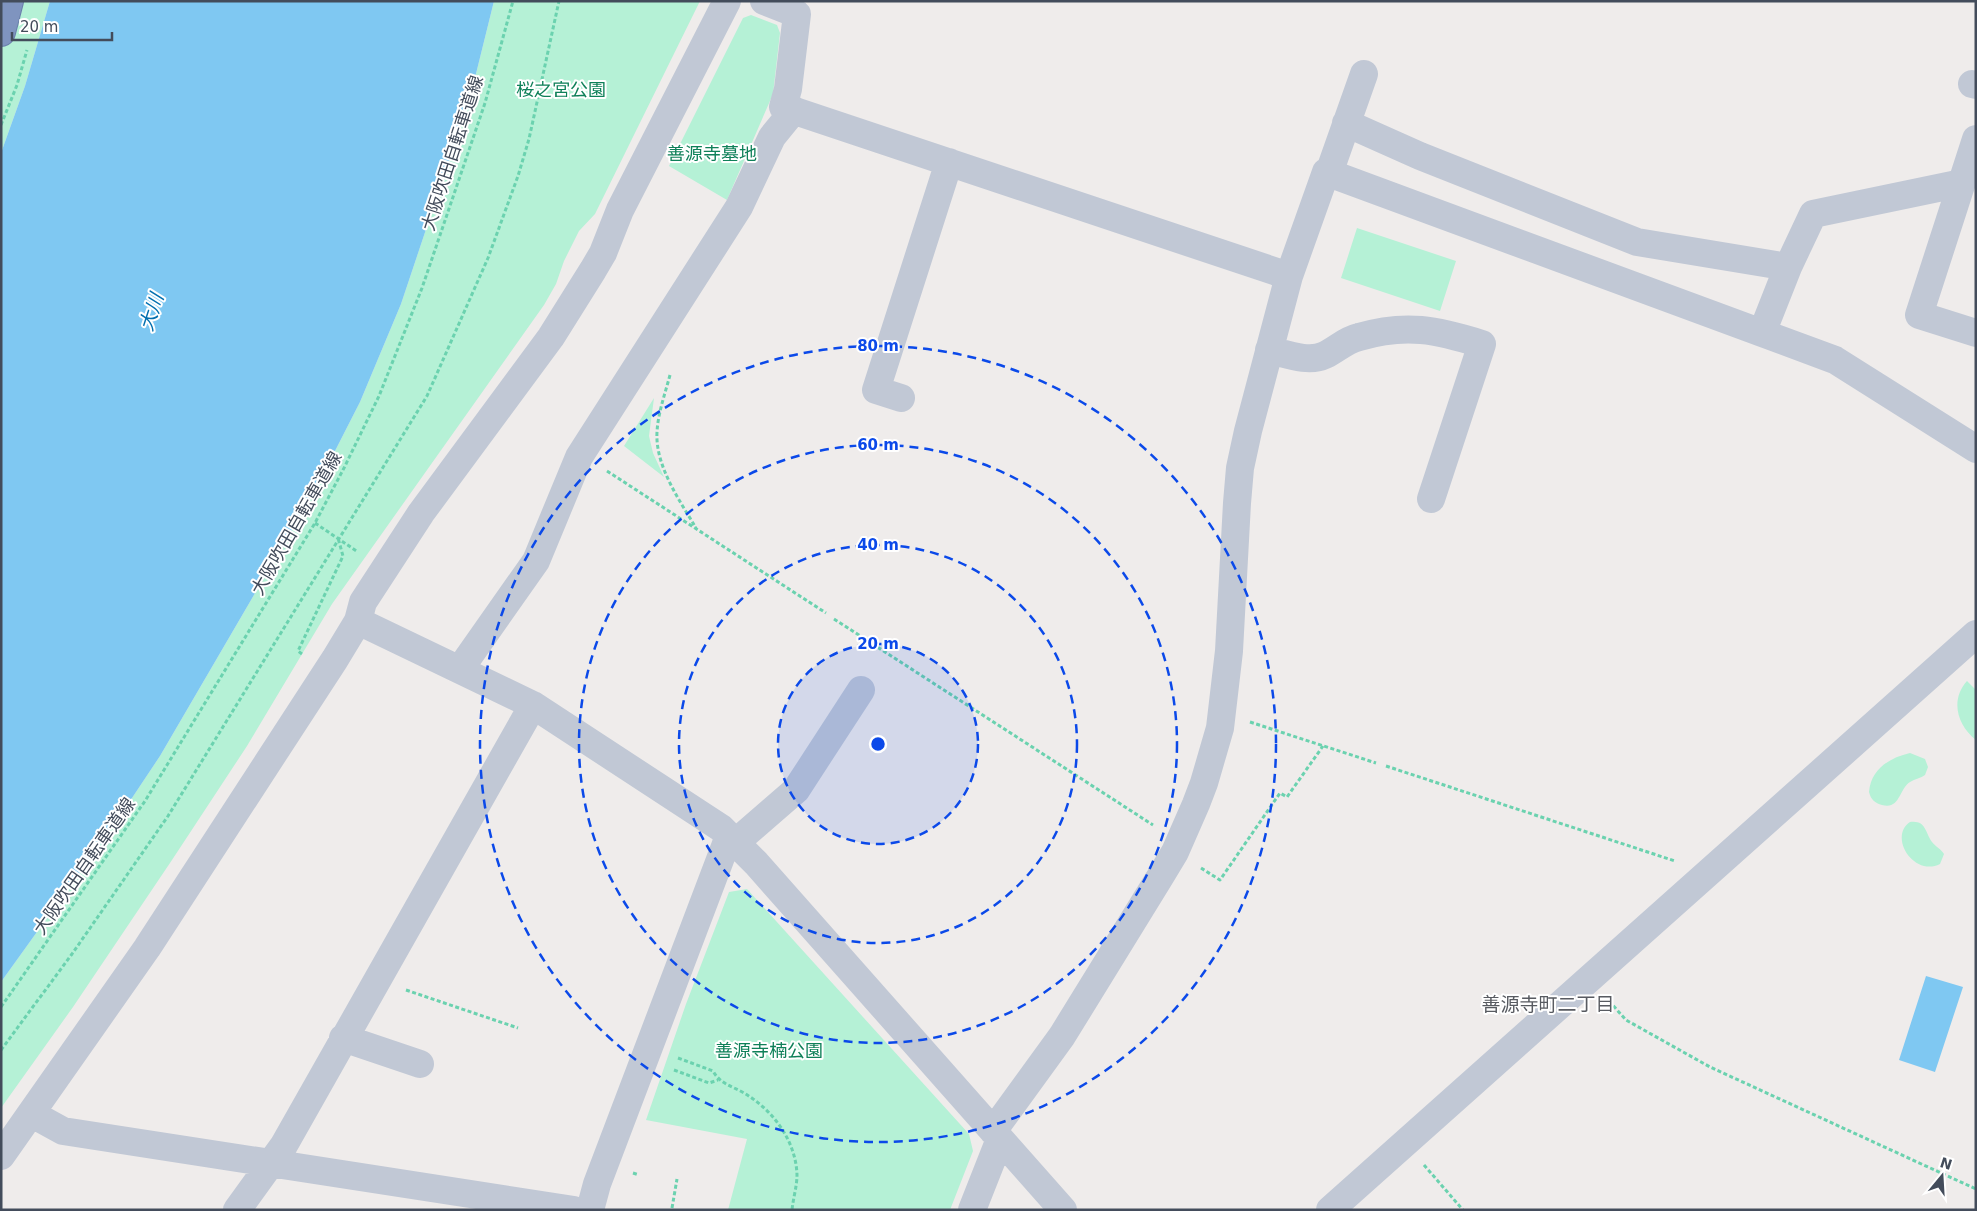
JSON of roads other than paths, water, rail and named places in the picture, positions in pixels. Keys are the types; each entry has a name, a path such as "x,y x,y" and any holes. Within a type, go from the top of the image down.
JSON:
{"highway":[{"path":"1,32 9,1"}],"street":[{"path":"1,1156 147,948 335,659 358,621 363,602 421,513 551,337 598,261 620,210 727,1"},
{"path":"764,1 797,14 788,89 783,107 1288,276"},
{"path":"1329,173 1364,74"},
{"path":"460,669 536,560 579,457 738,207 772,137 794,110"},
{"path":"1346,123 1420,156 1638,242 1788,267"},
{"path":"1976,139 1919,315 1976,333"},
{"path":"901,398 876,390 949,162"},
{"path":"972,1210 997,1135 1062,1036 1175,852 1204,783 1220,728 1226,685 1240,468 1288,276 1326,172 1835,360 1976,449"},
{"path":"1762,333 1788,267 1813,214 1962,183"},
{"path":"1269,350 1312,358 1324,356 1344,342 1357,337 1398,329 1434,331 1482,344 1431,498"},
{"path":"358,621 533,705 716,825 733,839 1063,1210"},
{"path":"1330,1210 1976,634"},
{"path":"590,1210 601,1175 733,839 796,790 861,690"},
{"path":"237,1210 284,1145 533,705"},
{"path":"343,1038 420,1064"},
{"path":"32,1114 64,1131 574,1210"}],"water":[{"name":"大川","path":"50,1 494,1 470,98 401,304 360,402 313,494 160,756 116,822 1,982 1,153 25,86"},
{"path":"1926,976 1963,987 1935,1072 1899,1060"}],"district":[{"name":"善源寺町二丁目","path":"1548,1004"}],"park label":[{"name":"桜之宮公園","path":"561,89"},
{"name":"善源寺墓地","path":"712,153"},
{"name":"善源寺楠公園","path":"769,1050"}]}
